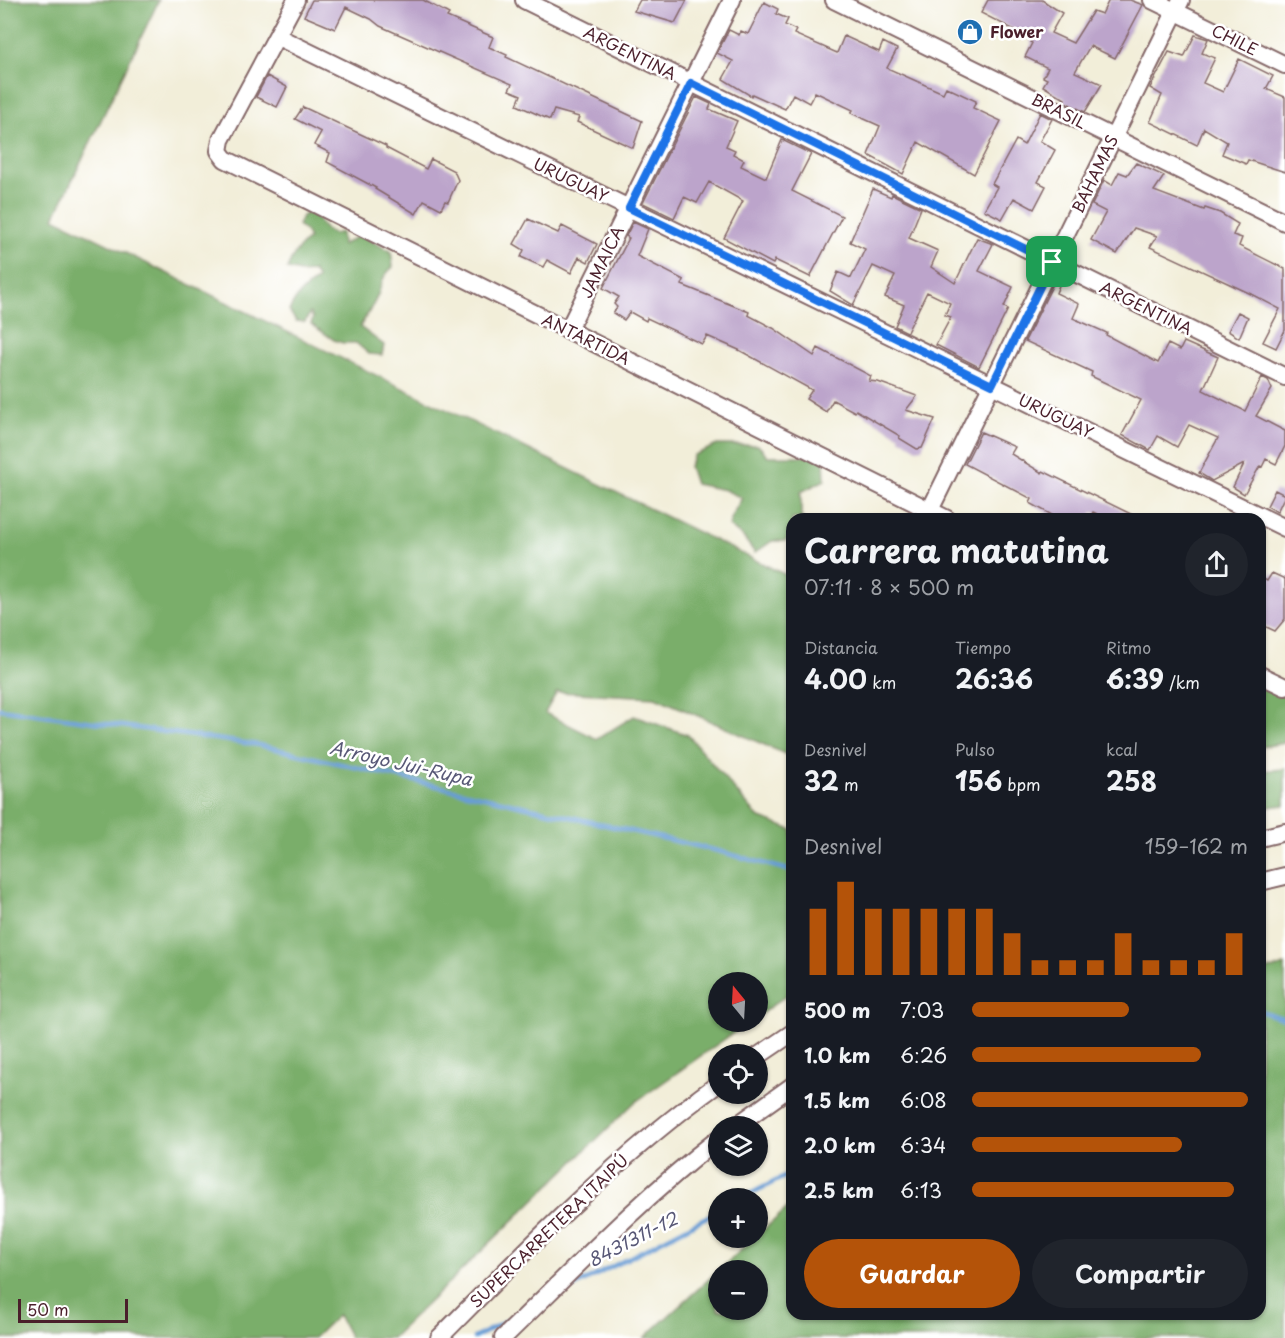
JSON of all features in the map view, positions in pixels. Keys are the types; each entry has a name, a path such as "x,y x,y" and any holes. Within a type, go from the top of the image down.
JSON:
{"street":[{"path":"278,37 296,0"},
{"name":"ARGENTINA","path":"524,0 1285,377"},
{"name":"JAMAICA","path":"568,330 732,0"},
{"name":"BRASIL","path":"834,0 1285,222"},
{"name":"CHILE","path":"1152,0 1178,6 1285,65"},
{"name":"BAHAMAS","path":"930,510 1178,6"},
{"name":"ANTARTIDA","path":"278,37 221,140 219,151 225,159 936,513"},
{"name":"URUGUAY","path":"278,37 1254,513"},
{"name":"URUGUAY","path":"1266,519 1285,528"},
{"path":"1266,678 1285,687"},
{"path":"1266,837 1285,832"},
{"path":"1266,881 1285,876"},
{"path":"768,1049 786,1037"},
{"path":"750,1116 786,1090"},
{"name":"SUPERCARRETERA ITAIPÚ","path":"439,1338 584,1193 708,1092"},
{"path":"503,1338 637,1207 708,1147"}],"green space":[{"path":"0,0 159,0 54,218 786,575 786,754 655,697 557,692 545,713 597,739 634,716 688,735 758,817 786,828 786,995 768,1009 768,972 708,972 708,1032 735,1032 718,1044 708,1044 708,1051 634,1103 392,1338 350,1338 338,1315 314,1338 0,1338"},
{"path":"311,211 316,213 320,223 327,231 334,234 341,232 342,245 360,235 391,251 393,267 384,278 375,301 360,327 384,345 382,355 369,354 356,343 334,340 311,324 313,318 310,313 305,322 296,321 289,311 301,293 318,279 313,271 304,273 287,269 296,252 309,239 298,225 302,216"},
{"path":"717,445 758,445 768,456 810,456 824,460 825,480 801,492 801,513 786,513 786,540 772,541 755,553 743,537 729,526 733,513 742,498 725,490 695,484 689,466 694,455"},
{"path":"1266,687 1285,694 1285,743 1266,746"},
{"path":"1285,769 1285,805 1266,807 1266,771"},
{"path":"1285,965 1285,1338 644,1338 708,1280 708,1320 768,1320 768,1260 730,1260 743,1248 768,1248 768,1226 786,1209 786,1320 1266,1320 1266,970"}],"building":[{"path":"312,0 423,0 449,14 447,17 493,37 489,47 507,55 506,57 642,121 633,148 577,122 579,117 554,110 550,120 517,105 521,95 509,90 512,84 380,26 346,7 335,29 304,16"},
{"path":"640,0 687,0 675,23 634,11"},
{"path":"988,0 1042,0 1062,13 1051,33 1073,43 1093,11 1102,14 1109,0 1130,0 1143,5 1115,58 1090,46 1075,72 1102,84 1085,112 1063,101 1065,99 1043,86 1047,79 1043,77 1048,68 1025,57 1032,39 981,13"},
{"path":"764,2 778,9 776,14 788,19 785,25 796,30 794,34 837,53 844,36 879,52 883,42 897,49 887,68 943,93 946,87 976,101 973,108 1001,121 974,174 918,142 903,174 868,155 880,126 851,113 853,110 815,92 809,103 793,94 785,109 752,94 751,96 723,79 733,61 717,53 729,30 739,35 741,31 748,34"},
{"path":"1195,35 1208,39 1202,53 1215,58 1203,83 1223,92 1239,59 1273,76 1266,89 1285,97 1285,172 1248,160 1246,164 1222,154 1227,142 1204,128 1197,145 1150,122 1162,95 1150,88 1169,52 1184,57"},
{"path":"267,76 287,87 277,107 256,97"},
{"path":"696,97 711,104 709,109 737,121 726,146 735,150 733,154 744,160 741,166 766,178 782,140 811,154 792,191 842,216 810,277 775,260 773,264 724,238 743,201 709,182 697,203 684,197 674,218 643,203"},
{"path":"303,107 386,146 426,169 431,159 454,171 458,180 448,202 445,201 441,209 424,200 416,214 376,188 327,162 330,153 314,145 321,132 295,119"},
{"path":"1040,113 1052,119 1040,141 1055,150 1038,182 1046,186 1034,209 1014,198 1002,219 984,210 997,187 992,184 1016,140 1024,145"},
{"path":"1136,163 1164,176 1154,191 1204,210 1205,208 1220,213 1238,224 1233,235 1242,238 1239,246 1285,269 1285,330 1276,348 1263,342 1280,309 1150,247 1157,236 1134,228 1117,254 1091,240 1106,212 1092,205 1104,180 1112,185 1119,172 1127,175"},
{"path":"873,189 891,197 892,194 921,208 909,238 938,251 931,267 955,283 977,238 993,244 979,271 1013,287 1004,307 1008,309 979,367 936,345 951,317 945,315 950,303 927,292 907,332 895,326 904,305 885,297 895,276 873,266 853,305 830,291 838,272 851,278 865,249 850,242"},
{"path":"528,219 558,233 562,226 597,244 588,262 579,257 571,273 547,260 543,267 521,257 524,250 514,244"},
{"path":"633,222 648,229 637,256 684,280 682,285 749,312 748,315 773,328 814,356 818,348 871,376 869,381 917,396 906,410 935,419 922,448 917,449 856,410 855,412 833,400 826,412 806,399 812,390 739,350 707,336 702,344 630,312 624,320 613,313 617,307 614,304 619,297 603,288 629,238 626,236"},
{"path":"1057,276 1062,278 1056,293 1079,304 1073,318 1107,333 1106,335 1158,363 1168,344 1180,350 1184,342 1218,357 1203,390 1245,411 1262,377 1268,380 1272,389 1256,416 1285,431 1285,446 1276,464 1266,459 1244,494 1233,487 1244,464 1212,481 1199,473 1218,438 1189,425 1177,447 1158,436 1150,450 1122,435 1141,400 1091,376 1092,372 1025,341"},
{"path":"1238,312 1248,317 1239,338 1228,331"},
{"path":"981,432 1015,447 1011,454 1042,473 1043,471 1129,513 1048,513 1030,503 1032,499 965,464"},
{"path":"1275,490 1285,495 1277,512 1267,506"},
{"path":"1272,573 1285,579 1285,619 1275,631 1266,627 1267,581"}],"waterway":[{"name":"Arroyo Jui-Rupa","path":"0,709 259,745 718,851 786,869"},
{"name":"Arroyo Jui-Rupa","path":"1266,1013 1285,1019"},
{"name":"8431311-12","path":"762,1188 786,1176"},
{"name":"8431311-12","path":"560,1294 708,1216"},
{"name":"8431311-12","path":"474,1338 514,1317"}],"place":[{"name":"Flower","path":"970,32"}],"route":[{"path":"691,83 1052,262 992,385 629,208 691,83"}]}
